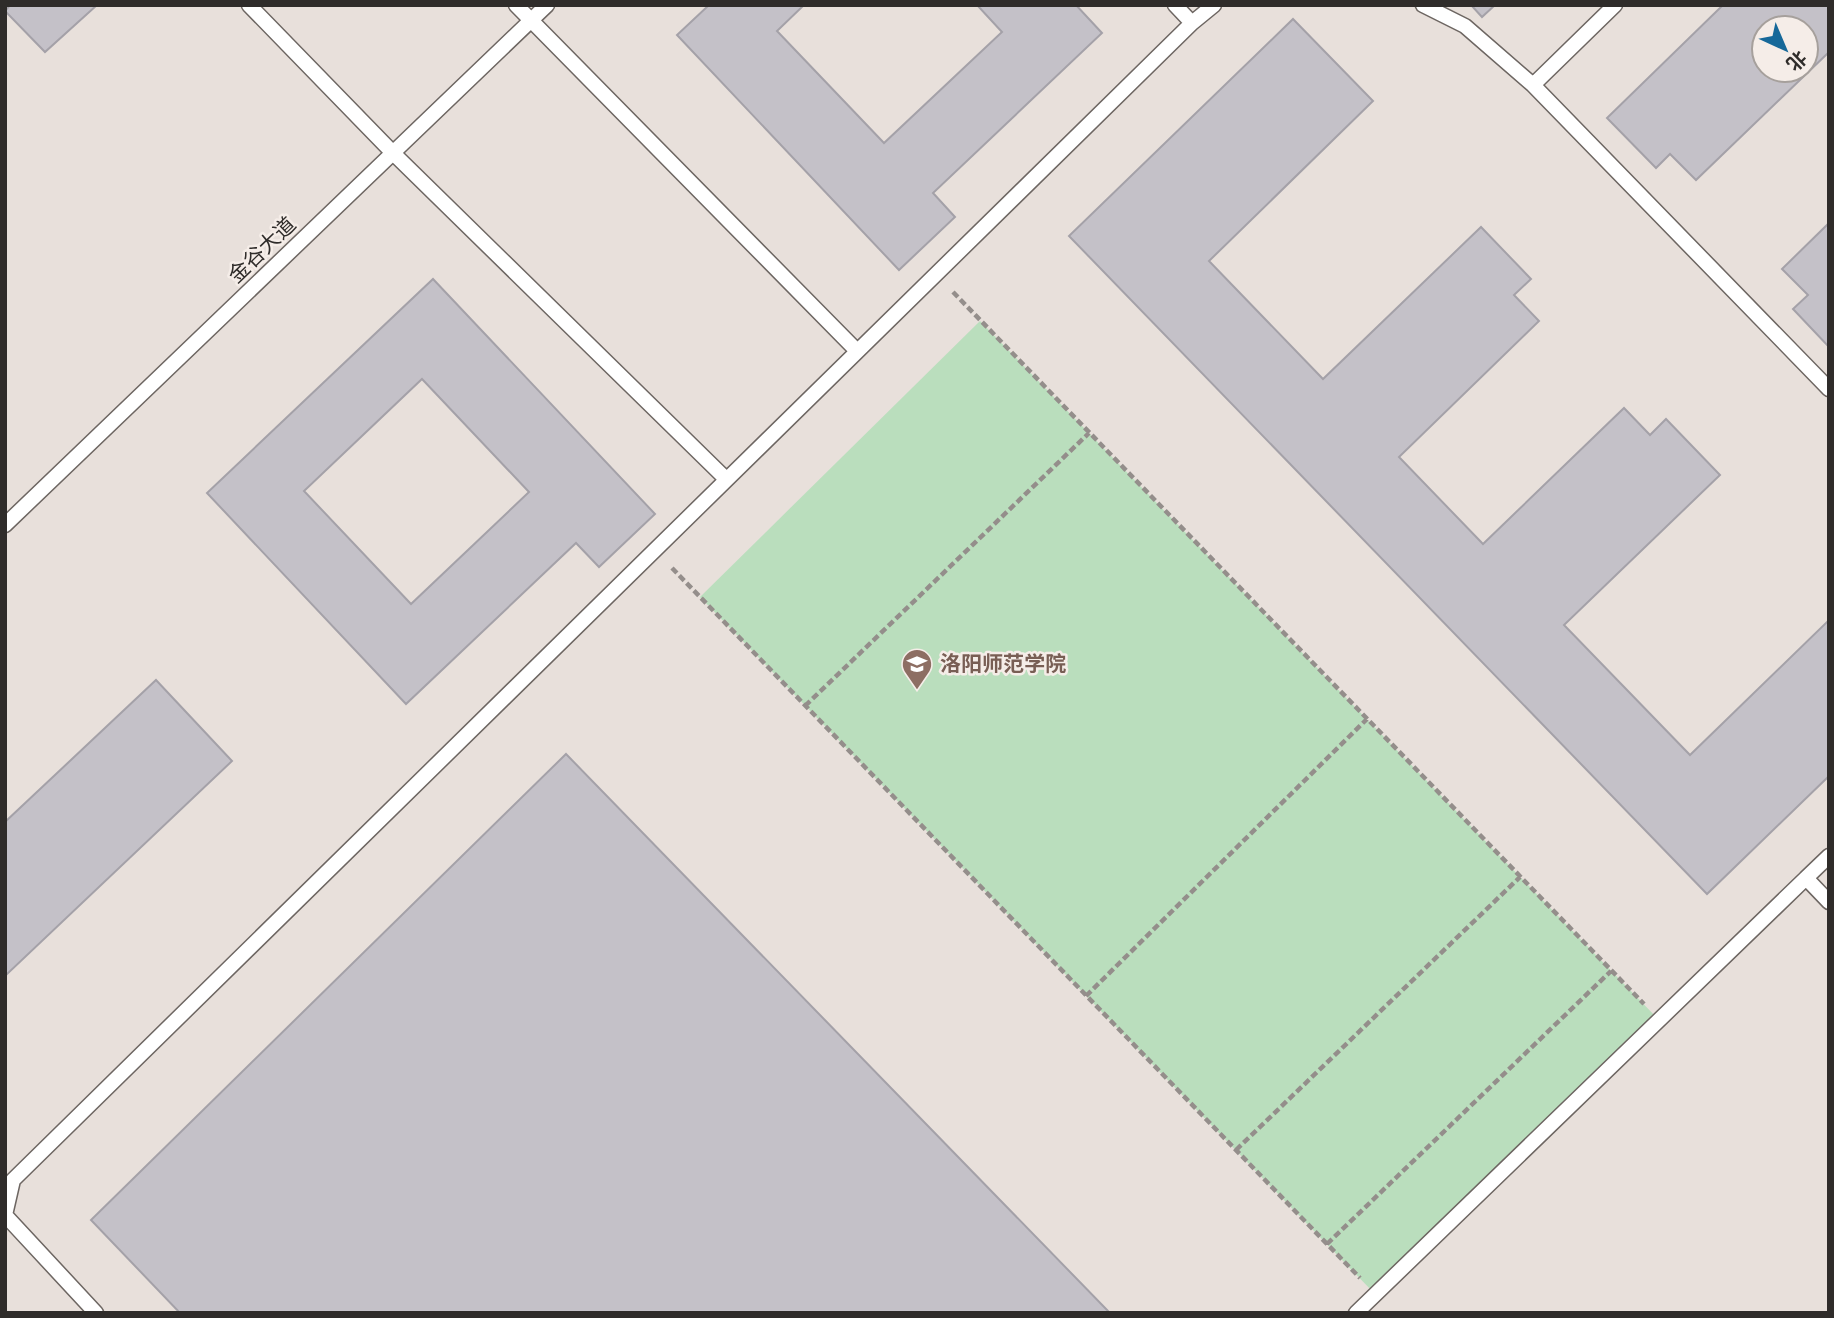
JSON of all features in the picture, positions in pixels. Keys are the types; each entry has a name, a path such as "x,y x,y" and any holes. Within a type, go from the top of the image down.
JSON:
{"lane":[{"path":"249,5 393,153 726,479"},
{"path":"516,5 857,352"},
{"name":"金谷大道","path":"5,525 547,5"},
{"path":"1175,5 1192,23"},
{"path":"96,1313 5,1215 13,1180 1192,23 1214,5"},
{"path":"1423,5 1465,26 1533,85 1829,389"},
{"path":"1533,85 1615,5"},
{"path":"1356,1313 1829,856"},
{"path":"1806,878 1829,902"}],"path":[{"path":"936,275 1659,1020"},
{"path":"805,706 1089,433"},
{"path":"654,550 1376,1294"},
{"path":"1086,996 1367,719"},
{"path":"1236,1150 1520,877"},
{"path":"1327,1244 1611,971"}],"green space":[{"path":"980,321 1659,1020 1375,1294 700,597"}],"building":[{"path":"10,5 97,5 45,52 5,11"},
{"path":"709,5 804,5 777,31 884,143 1002,32 977,5 1076,5 1102,33 933,193 955,217 899,270 677,35"},
{"path":"1471,5 1495,5 1482,17"},
{"path":"1723,5 1829,5 1829,52 1820,61 1820,14 1750,14 1750,84 1796,84 1696,180 1670,154 1656,168 1607,118"},
{"path":"1293,19 1373,101 1209,261 1323,379 1481,227 1531,279 1514,295 1539,321 1399,457 1483,544 1624,408 1650,435 1666,419 1720,475 1564,625 1690,755 1829,620 1829,776 1707,894 1069,236"},
{"path":"1829,223 1829,347 1793,309 1808,295 1782,269"},
{"path":"433,279 655,514 599,567 576,543 406,704 207,493","holes":["422,379 529,492 411,604 304,491"]},
{"path":"156,680 232,761 5,976 5,822"},
{"path":"566,754 1110,1313 180,1313 91,1220"}],"place":[{"name":"洛阳师范学院","path":"917,691"}]}
